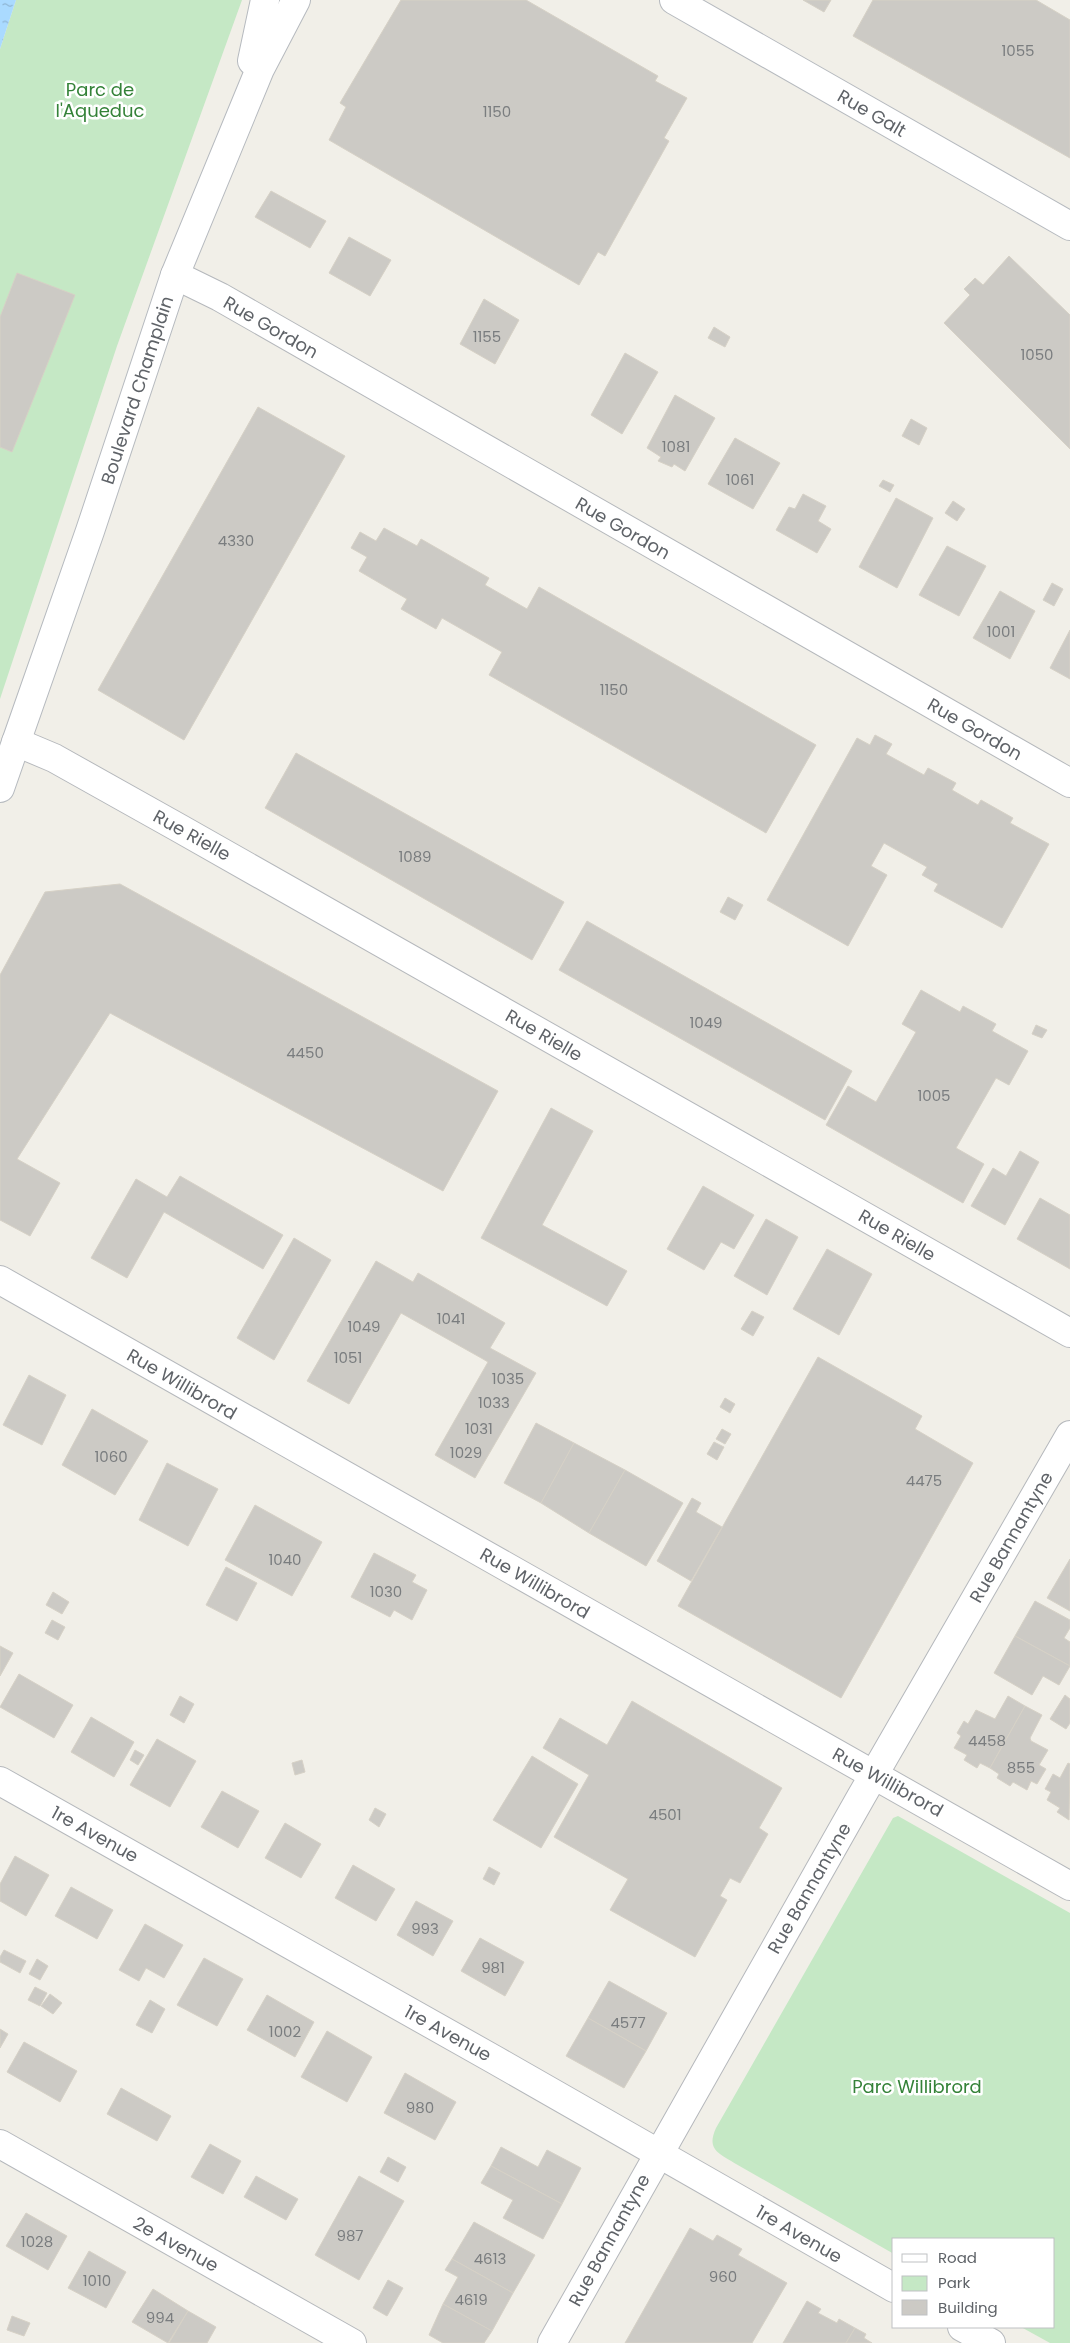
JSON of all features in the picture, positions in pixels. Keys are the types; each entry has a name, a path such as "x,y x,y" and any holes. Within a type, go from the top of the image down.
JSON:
{"street":[{"path":"241,114 265,0"},
{"name":"Boulevard Champlain","path":"0,788 87,540 175,275 260,69 296,0"},
{"name":"Rue Galt","path":"674,0 1070,226"},
{"name":"Rue Gordon","path":"175,275 220,298 1070,783"},
{"name":"Rue Rielle","path":"16,742 54,758 179,828 1070,1333"},
{"name":"Rue Willibrord","path":"0,1280 1070,1886"},
{"name":"Rue Bannantyne","path":"552,2343 874,1775 1070,1435"},
{"name":"1re Avenue","path":"0,1781 892,2287"},
{"name":"2e Avenue","path":"0,2144 352,2343"},
{"path":"964,2328 991,2343"}],"green space":[{"name":"Parc de l'Aqueduc","path":"16,0 242,0 117,346 0,699 0,49"},
{"name":"Parc Willibrord","path":"898,1816 1070,1913 1070,2343 1050,2343 1023,2328 1055,2328 1055,2238 892,2238 892,2253 736,2164 720,2154 713,2146 713,2135 716,2128 893,1818"}],"water":[{"path":"0,0 16,0 0,49"}],"building":[{"path":"401,0 526,0 658,76 655,81 687,98 664,138 669,141 605,256 598,252 579,285 329,140 346,107 340,103"},
{"path":"803,0 831,0 824,12"},
{"path":"873,0 1036,0 1070,20 1070,158 853,36"},
{"path":"271,191 326,221 310,248 255,217"},
{"path":"349,237 391,260 370,296 329,273"},
{"path":"1009,256 1070,315 1070,449 944,323 970,295 964,289 975,278 983,285"},
{"path":"17,273 75,295 12,452 0,447 0,317"},
{"path":"484,299 519,320 495,364 460,344"},
{"path":"714,327 730,337 725,347 708,338"},
{"path":"625,353 658,372 622,434 591,415"},
{"path":"675,395 715,418 685,471 674,464 672,467 658,461 661,457 647,448"},
{"path":"258,407 345,456 184,740 98,690"},
{"path":"911,419 927,428 919,445 902,436"},
{"path":"735,438 780,463 753,509 708,484"},
{"path":"883,480 894,485 890,492 879,486"},
{"path":"803,494 826,506 818,521 831,529 817,553 776,530 789,507 795,509"},
{"path":"896,498 933,518 897,588 859,567"},
{"path":"953,501 965,509 957,521 945,513"},
{"path":"384,528 417,546 421,539 489,578 485,585 527,609 539,587 816,745 766,833 489,675 502,652 442,618 436,629 401,609 407,599 359,571 367,557 351,548 360,532 376,541"},
{"path":"947,546 986,566 959,616 919,595"},
{"path":"1052,583 1063,589 1054,606 1043,600"},
{"path":"1000,591 1035,611 1010,659 973,638"},
{"path":"1070,630 1070,679 1050,668"},
{"path":"875,735 892,744 886,754 924,775 928,768 956,783 952,790 978,805 981,800 1013,818 1010,823 1049,844 1002,928 934,891 938,884 922,875 927,867 884,843 871,866 887,875 848,946 767,900 857,738 870,745"},
{"path":"296,753 564,902 532,960 265,808"},
{"path":"120,884 498,1091 443,1191 110,1013 17,1159 60,1183 30,1236 0,1220 0,975 45,892"},
{"path":"728,897 743,905 735,920 720,912"},
{"path":"587,921 852,1071 825,1120 559,970"},
{"path":"921,990 960,1012 963,1006 996,1024 992,1031 1028,1051 1009,1085 996,1078 956,1148 984,1164 963,1203 826,1125 848,1086 876,1102 916,1032 902,1024"},
{"path":"1036,1025 1047,1030 1042,1038 1032,1034"},
{"path":"551,1108 593,1131 542,1225 627,1271 607,1306 481,1238"},
{"path":"1020,1151 1039,1162 1005,1225 971,1206 993,1168 1006,1176"},
{"path":"180,1176 283,1235 263,1269 164,1212 127,1278 91,1258 136,1179 167,1197"},
{"path":"703,1186 754,1215 734,1249 721,1242 704,1270 667,1249"},
{"path":"1040,1198 1070,1215 1070,1269 1017,1239"},
{"path":"766,1219 798,1237 767,1295 734,1276"},
{"path":"294,1238 331,1260 274,1360 237,1338"},
{"path":"827,1249 872,1274 839,1335 793,1309"},
{"path":"376,1261 413,1282 418,1273 505,1323 490,1348 536,1373 475,1478 435,1455 488,1362 483,1359 401,1313 349,1404 307,1381"},
{"path":"752,1311 764,1317 753,1336 741,1329"},
{"path":"818,1357 922,1416 915,1429 973,1463 841,1698 678,1606"},
{"path":"29,1375 66,1395 42,1445 3,1425"},
{"path":"725,1398 735,1404 730,1413 720,1407"},
{"path":"92,1409 148,1441 115,1495 62,1465"},
{"path":"536,1423 574,1443 541,1503 504,1483"},
{"path":"722,1429 731,1434 725,1444 716,1439"},
{"path":"714,1442 724,1447 717,1460 707,1454"},
{"path":"574,1443 625,1470 589,1533 541,1503"},
{"path":"167,1463 218,1489 188,1546 139,1520"},
{"path":"625,1470 683,1503 646,1566 589,1533"},
{"path":"692,1498 701,1503 696,1512 722,1527 691,1581 657,1561"},
{"path":"255,1505 322,1542 292,1596 225,1560"},
{"path":"374,1553 416,1575 412,1582 427,1590 412,1620 394,1610 390,1617 351,1597"},
{"path":"1070,1559 1070,1611 1047,1598"},
{"path":"226,1567 257,1583 237,1621 206,1605"},
{"path":"53,1592 69,1602 62,1614 46,1605"},
{"path":"1035,1601 1070,1620 1070,1628 1064,1638 1070,1642 1070,1666 1015,1636"},
{"path":"52,1620 65,1627 58,1640 45,1633"},
{"path":"1015,1636 1070,1666 1059,1685 1043,1676 1032,1695 994,1673"},
{"path":"0,1646 13,1653 0,1676"},
{"path":"19,1674 73,1705 54,1738 0,1707"},
{"path":"1065,1695 1070,1699 1070,1723 1066,1729 1050,1719"},
{"path":"180,1696 194,1704 184,1723 170,1715"},
{"path":"1008,1696 1025,1706 990,1768 980,1763 977,1768 964,1760 967,1755 954,1748 961,1736 957,1733 964,1721 968,1724 976,1710 995,1719"},
{"path":"632,1701 782,1788 759,1828 768,1834 740,1883 730,1878 720,1896 727,1900 695,1957 610,1910 628,1879 554,1837 589,1775 543,1748 560,1718 607,1745"},
{"path":"1025,1706 1042,1715 1030,1738 1031,1741 1048,1750 1039,1765 1046,1769 1037,1784 1031,1781 1027,1790 1013,1782 1010,1786 997,1778 999,1774 990,1768"},
{"path":"91,1717 134,1742 114,1777 71,1752"},
{"path":"157,1739 196,1761 170,1807 130,1785"},
{"path":"135,1750 144,1755 138,1765 130,1760"},
{"path":"532,1756 578,1784 541,1848 493,1820"},
{"path":"302,1760 305,1772 295,1775 292,1763"},
{"path":"1068,1763 1070,1764 1069,1820 1057,1812 1060,1808 1047,1800 1051,1792 1045,1789 1053,1774 1060,1778"},
{"path":"222,1791 259,1811 238,1848 201,1827"},
{"path":"375,1808 386,1814 379,1827 369,1820"},
{"path":"285,1823 321,1844 301,1878 265,1858"},
{"path":"15,1856 49,1875 26,1916 0,1901 0,1884"},
{"path":"353,1865 395,1889 376,1921 335,1898"},
{"path":"489,1867 500,1873 494,1885 483,1879"},
{"path":"71,1887 113,1910 97,1939 55,1916"},
{"path":"416,1901 453,1921 433,1956 397,1935"},
{"path":"145,1924 183,1945 164,1978 146,1968 139,1981 119,1970"},
{"path":"480,1938 524,1962 505,1996 461,1971"},
{"path":"4,1950 26,1961 20,1973 0,1962 0,1957"},
{"path":"204,1958 243,1979 217,2026 177,2005"},
{"path":"37,1959 48,1966 40,1980 29,1974"},
{"path":"609,1981 667,2013 646,2051 588,2018"},
{"path":"35,1987 47,1993 40,2006 28,2000"},
{"path":"50,1994 62,2003 53,2014 41,2006"},
{"path":"267,1995 314,2022 295,2057 247,2030"},
{"path":"150,2000 165,2009 152,2033 136,2025"},
{"path":"588,2018 646,2051 624,2088 566,2056"},
{"path":"0,2029 8,2034 0,2048"},
{"path":"327,2031 372,2057 347,2102 301,2077"},
{"path":"24,2042 77,2071 60,2102 7,2072"},
{"path":"405,2073 456,2102 435,2140 384,2113"},
{"path":"121,2088 171,2116 157,2141 107,2114"},
{"path":"210,2144 241,2161 223,2194 191,2177"},
{"path":"501,2147 538,2167 547,2150 581,2168 562,2204 491,2166"},
{"path":"388,2157 406,2167 398,2182 380,2172"},
{"path":"491,2166 562,2204 543,2239 503,2218 513,2200 481,2183"},
{"path":"256,2176 298,2199 286,2220 244,2197"},
{"path":"359,2176 404,2201 359,2280 315,2255"},
{"path":"26,2213 67,2236 48,2270 6,2246"},
{"path":"474,2222 535,2255 513,2293 452,2259"},
{"path":"690,2228 713,2241 717,2235 742,2249 738,2255 787,2283 752,2343 625,2343"},
{"path":"89,2251 126,2272 106,2308 68,2288"},
{"path":"452,2259 513,2293 492,2331 443,2304 458,2277 445,2270"},
{"path":"388,2280 403,2288 387,2316 373,2308"},
{"path":"153,2289 188,2311 168,2343 132,2322"},
{"path":"807,2301 821,2309 818,2313 837,2323 839,2319 855,2328 846,2343 783,2343"},
{"path":"443,2304 492,2331 484,2343 443,2343 429,2335"},
{"path":"188,2311 216,2327 207,2343 169,2343"},
{"path":"12,2316 30,2323 24,2336 7,2330"},
{"path":"855,2328 866,2334 864,2338 872,2343 846,2343"}]}
